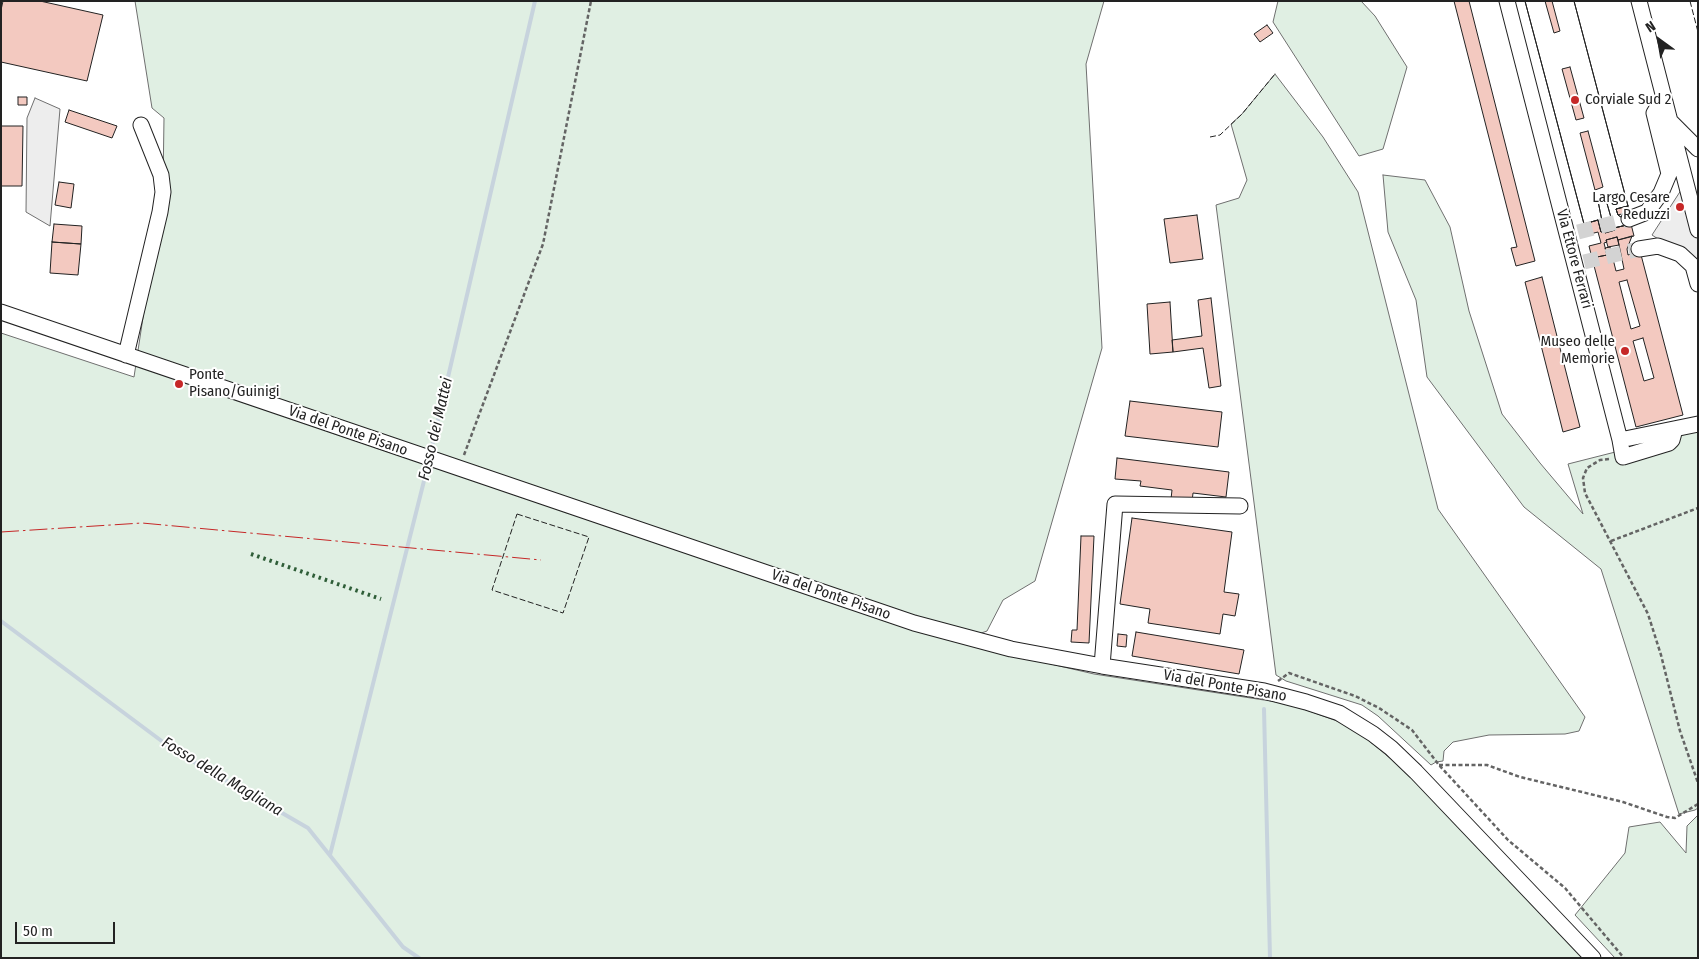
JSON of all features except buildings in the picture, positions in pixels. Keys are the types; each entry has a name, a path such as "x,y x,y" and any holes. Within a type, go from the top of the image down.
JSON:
{"street":[{"name":"Via Ettore Ferrari","path":"1507,1 1572,231 1623,457"},
{"path":"1639,1 1697,227"},
{"path":"1629,219 1647,212 1661,193 1669,174 1654,113 1664,98"},
{"path":"1670,120 1698,149"},
{"path":"126,355 160,212 163,192 161,176 141,125"},
{"path":"1640,249 1658,246 1680,254 1693,266 1698,284"},
{"name":"Via del Ponte Pisano","path":"1,312 914,623 1011,649 1102,666 1264,691 1316,705 1352,719 1391,748 1416,772 1593,958"},
{"path":"1620,440 1698,424"},
{"path":"1623,457 1668,443 1672,440 1675,429"},
{"path":"1102,666 1115,504 1240,506"}],"path":[{"path":"456,467 543,244 591,1"},
{"path":"1623,457 1600,460 1587,468 1583,478 1585,493 1648,614 1656,634 1680,731 1698,783"},
{"path":"1611,541 1698,508"},
{"path":"1624,958 1564,888 1508,840 1440,765 1487,765 1520,777 1624,802 1667,817 1675,818 1698,804"}],"green space":[{"path":"135,1 1104,1 1086,64 1102,348 1035,581 1003,600 987,631 956,642 1094,674 1290,704 1351,726 1419,782 1585,958 1,958 1,333 134,377 163,185 164,118 152,108"},
{"path":"1278,1 1361,1 1375,16 1407,67 1383,149 1359,156 1273,22"},
{"path":"1275,74 1323,137 1358,192 1438,509 1585,717 1579,731 1565,734 1489,735 1453,742 1444,751 1443,761 1431,765 1378,716 1362,705 1286,681 1276,675 1216,205 1239,198 1247,180 1231,124 1242,114"},
{"path":"1383,175 1425,180 1450,227 1469,311 1502,414 1583,514 1568,464 1698,431 1698,808 1695,810 1679,814 1601,569 1524,507 1427,377 1416,300 1388,232"},
{"path":"1698,815 1698,958 1615,958 1575,915 1625,853 1629,827 1660,822 1686,853 1687,826"}],"shaded area":[{"path":"35,98 60,109 50,226 26,212 27,118"},
{"name":"Largo Cesare Reduzzi","path":"1685,184 1698,231 1698,265 1652,235"}],"waterway":[{"name":"Fosso dei Mattei","path":"430,455 535,1"},
{"name":"Fosso dei Mattei","path":"330,855 429,461"},
{"name":"Fosso della Magliana","path":"1,621 175,751 308,828 403,947 419,958"},
{"path":"1264,709 1270,958"}],"tunnel":[{"path":"1578,232 1629,219"},
{"path":"1584,262 1639,249"}],"hedge":[{"path":"251,554 381,599"}],"fence":[{"path":"1690,1 1698,32"},
{"path":"1210,137 1220,135 1242,114 1275,74"},
{"path":"517,514 589,537 563,613 492,590 517,514"}],"power":[{"path":"1,532 142,523 541,560"}],"place":[{"name":"Corviale Sud 2","path":"1575,100"},
{"name":"Largo Cesare Reduzzi","path":"1680,207"},
{"name":"Museo delle Memorie","path":"1625,351"},
{"name":"Ponte Pisano/Guinigi","path":"179,384"}]}
